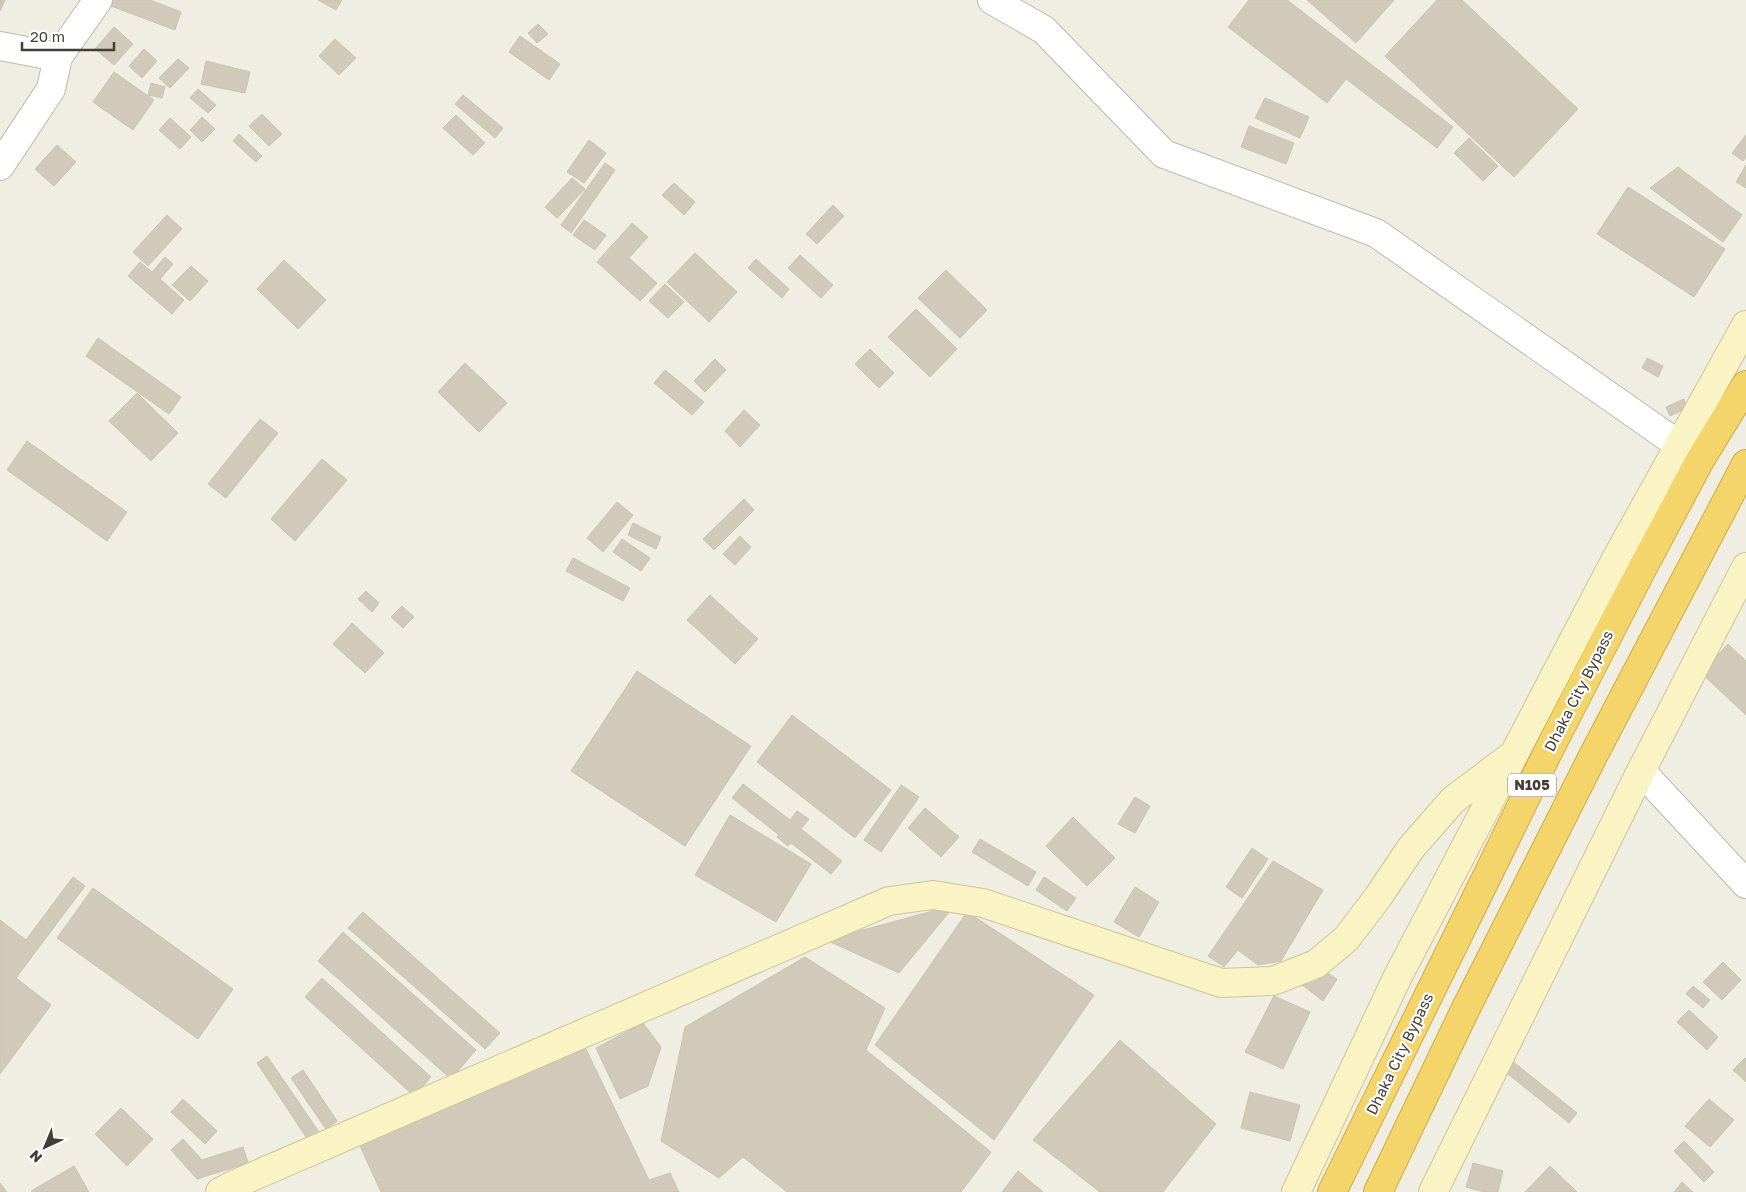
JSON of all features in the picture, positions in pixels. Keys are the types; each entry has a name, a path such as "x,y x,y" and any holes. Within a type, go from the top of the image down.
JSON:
{"highway":[{"name":"Dhaka City Bypass","path":"1332,1192 1558,733 1700,460 1746,385"},
{"name":"N105","path":"1378,1192 1466,1008 1594,754 1746,464"}],"main road":[{"path":"1296,1192 1398,976 1616,559 1746,325"},
{"path":"1433,1192 1641,771 1746,567"},
{"path":"220,1192 890,901 933,895 983,903 1221,983 1273,981 1316,964 1346,939 1378,897 1411,848 1453,800 1514,754"}],"street":[{"path":"0,166 51,89 58,57 98,0"},
{"path":"992,0 1044,30 1164,154 1376,233 1679,445"},
{"path":"0,46 58,57"},
{"path":"1641,771 1746,884"}],"building":[{"path":"0,0 5,0 0,11"},
{"path":"113,0 150,0 181,12 175,30 111,6"},
{"path":"318,0 342,0 336,10"},
{"path":"1249,0 1287,0 1453,127 1437,148 1346,79 1327,103 1228,27"},
{"path":"1307,0 1394,0 1356,43"},
{"path":"1437,0 1462,0 1578,109 1514,177 1385,56"},
{"path":"538,24 548,34 537,43 528,33"},
{"path":"114,27 133,44 114,65 95,49"},
{"path":"520,36 560,64 549,80 509,52"},
{"path":"335,39 356,58 339,75 319,56"},
{"path":"144,49 157,61 142,78 129,66"},
{"path":"178,59 189,68 170,88 159,78"},
{"path":"206,61 250,72 245,93 201,84"},
{"path":"114,72 154,100 133,130 93,102"},
{"path":"151,83 165,87 162,98 148,95"},
{"path":"198,89 216,105 208,113 190,98"},
{"path":"463,95 503,128 495,138 455,104"},
{"path":"1265,98 1309,117 1300,138 1255,118"},
{"path":"262,114 282,134 269,146 249,126"},
{"path":"456,115 485,143 473,155 443,128"},
{"path":"202,117 215,129 202,142 190,130"},
{"path":"170,118 191,137 180,149 159,130"},
{"path":"1249,126 1294,143 1286,164 1241,147"},
{"path":"239,134 262,156 256,162 233,141"},
{"path":"1746,135 1746,157 1743,161 1732,153"},
{"path":"1469,138 1498,166 1483,181 1454,153"},
{"path":"589,140 606,153 584,183 567,172"},
{"path":"57,145 76,162 54,186 35,169"},
{"path":"605,163 615,170 571,233 561,225"},
{"path":"1746,165 1746,188 1736,182"},
{"path":"1678,167 1742,215 1723,242 1650,188"},
{"path":"572,178 585,189 557,218 545,207"},
{"path":"674,183 695,202 684,215 662,195"},
{"path":"1628,187 1725,249 1694,297 1597,234"},
{"path":"833,205 844,216 817,244 806,234"},
{"path":"167,215 182,229 148,266 133,252"},
{"path":"584,220 606,235 595,250 573,235"},
{"path":"632,223 648,237 629,258 657,283 640,301 597,262"},
{"path":"695,253 737,292 709,322 667,282"},
{"path":"800,255 833,285 821,298 788,268"},
{"path":"165,257 173,264 160,279 184,300 172,314 128,276 140,262 152,272"},
{"path":"756,259 789,289 782,298 748,268"},
{"path":"284,260 326,300 298,329 257,289"},
{"path":"191,266 208,281 190,301 172,285"},
{"path":"946,270 987,310 960,338 918,298"},
{"path":"665,284 684,302 668,318 649,301"},
{"path":"916,309 957,349 930,377 888,337"},
{"path":"98,338 181,397 169,414 86,356"},
{"path":"870,349 894,373 879,388 855,364"},
{"path":"1647,358 1663,366 1658,377 1642,368"},
{"path":"715,359 726,370 705,392 694,381"},
{"path":"465,363 507,403 479,432 438,392"},
{"path":"665,370 704,402 692,415 654,383"},
{"path":"137,393 178,433 151,461 109,421"},
{"path":"1684,399 1687,408 1670,416 1666,407"},
{"path":"744,410 760,425 740,447 725,431"},
{"path":"260,419 278,433 226,498 208,484"},
{"path":"27,441 127,512 107,541 7,470"},
{"path":"322,459 347,480 295,541 271,519"},
{"path":"744,499 754,510 714,550 703,539"},
{"path":"617,502 633,515 603,552 587,538"},
{"path":"633,523 661,537 656,549 628,535"},
{"path":"740,536 751,547 735,565 723,554"},
{"path":"622,539 650,558 641,571 613,552"},
{"path":"573,558 630,588 623,601 566,571"},
{"path":"366,591 379,603 372,612 358,599"},
{"path":"710,595 758,639 735,664 687,620"},
{"path":"402,606 414,617 403,628 391,617"},
{"path":"352,623 384,653 365,673 333,644"},
{"path":"1728,644 1746,661 1746,715 1701,673"},
{"path":"637,671 751,746 685,846 571,771"},
{"path":"792,715 891,790 855,838 757,762"},
{"path":"743,784 790,820 797,811 809,819 801,829 842,861 831,874 791,843 788,846 777,837 779,835 732,798"},
{"path":"901,785 919,797 881,852 864,840"},
{"path":"1135,797 1150,806 1135,833 1118,824"},
{"path":"925,808 959,837 941,857 908,828"},
{"path":"730,815 811,864 776,922 695,875"},
{"path":"1073,817 1115,858 1087,886 1046,846"},
{"path":"980,839 1036,872 1028,886 972,852"},
{"path":"1252,848 1268,859 1242,898 1226,887"},
{"path":"1273,861 1323,890 1281,961 1258,965 1238,950 1224,967 1208,956"},
{"path":"73,877 85,886 16,978 51,1005 0,1074 0,920 26,940"},
{"path":"1044,877 1076,898 1067,911 1036,890"},
{"path":"1135,887 1159,902 1139,937 1114,922"},
{"path":"93,888 233,989 198,1039 57,938"},
{"path":"955,905 899,973 826,940"},
{"path":"363,912 500,1033 485,1049 348,928"},
{"path":"967,912 1094,995 994,1140 875,1045"},
{"path":"343,932 476,1050 451,1079 318,961"},
{"path":"805,957 885,1008 866,1050 991,1152 961,1192 787,1192 743,1157 719,1178 661,1141 685,1027"},
{"path":"1723,962 1741,980 1722,1000 1703,982"},
{"path":"1317,967 1337,979 1323,1001 1297,981"},
{"path":"322,978 431,1077 414,1096 305,997"},
{"path":"1693,986 1710,1000 1703,1008 1686,994"},
{"path":"1274,996 1310,1012 1283,1069 1245,1052"},
{"path":"1689,1010 1718,1037 1707,1050 1677,1022"},
{"path":"643,1023 661,1047 648,1086 620,1099 596,1048"},
{"path":"1120,1040 1216,1124 1163,1192 1100,1192 1033,1140"},
{"path":"584,1045 649,1180 670,1173 679,1192 381,1192 360,1146"},
{"path":"267,1056 319,1132 308,1140 257,1063"},
{"path":"1746,1059 1746,1082 1733,1070"},
{"path":"1511,1060 1577,1113 1569,1123 1503,1070"},
{"path":"303,1070 337,1121 326,1129 291,1078"},
{"path":"1250,1092 1300,1105 1290,1141 1241,1128"},
{"path":"183,1099 217,1131 205,1144 171,1112"},
{"path":"1709,1099 1734,1120 1710,1147 1685,1126"},
{"path":"121,1108 153,1139 127,1166 95,1134"},
{"path":"183,1139 202,1160 243,1147 248,1163 197,1179 171,1150"},
{"path":"1684,1141 1714,1172 1704,1182 1674,1151"},
{"path":"1473,1163 1503,1171 1498,1192 1484,1192 1466,1187"},
{"path":"74,1166 89,1192 31,1191"},
{"path":"1550,1166 1577,1192 1525,1192"},
{"path":"1018,1171 1043,1192 1002,1192"},
{"path":"1682,1182 1693,1192 1674,1192"},
{"path":"0,1183 7,1192 0,1192"}]}
